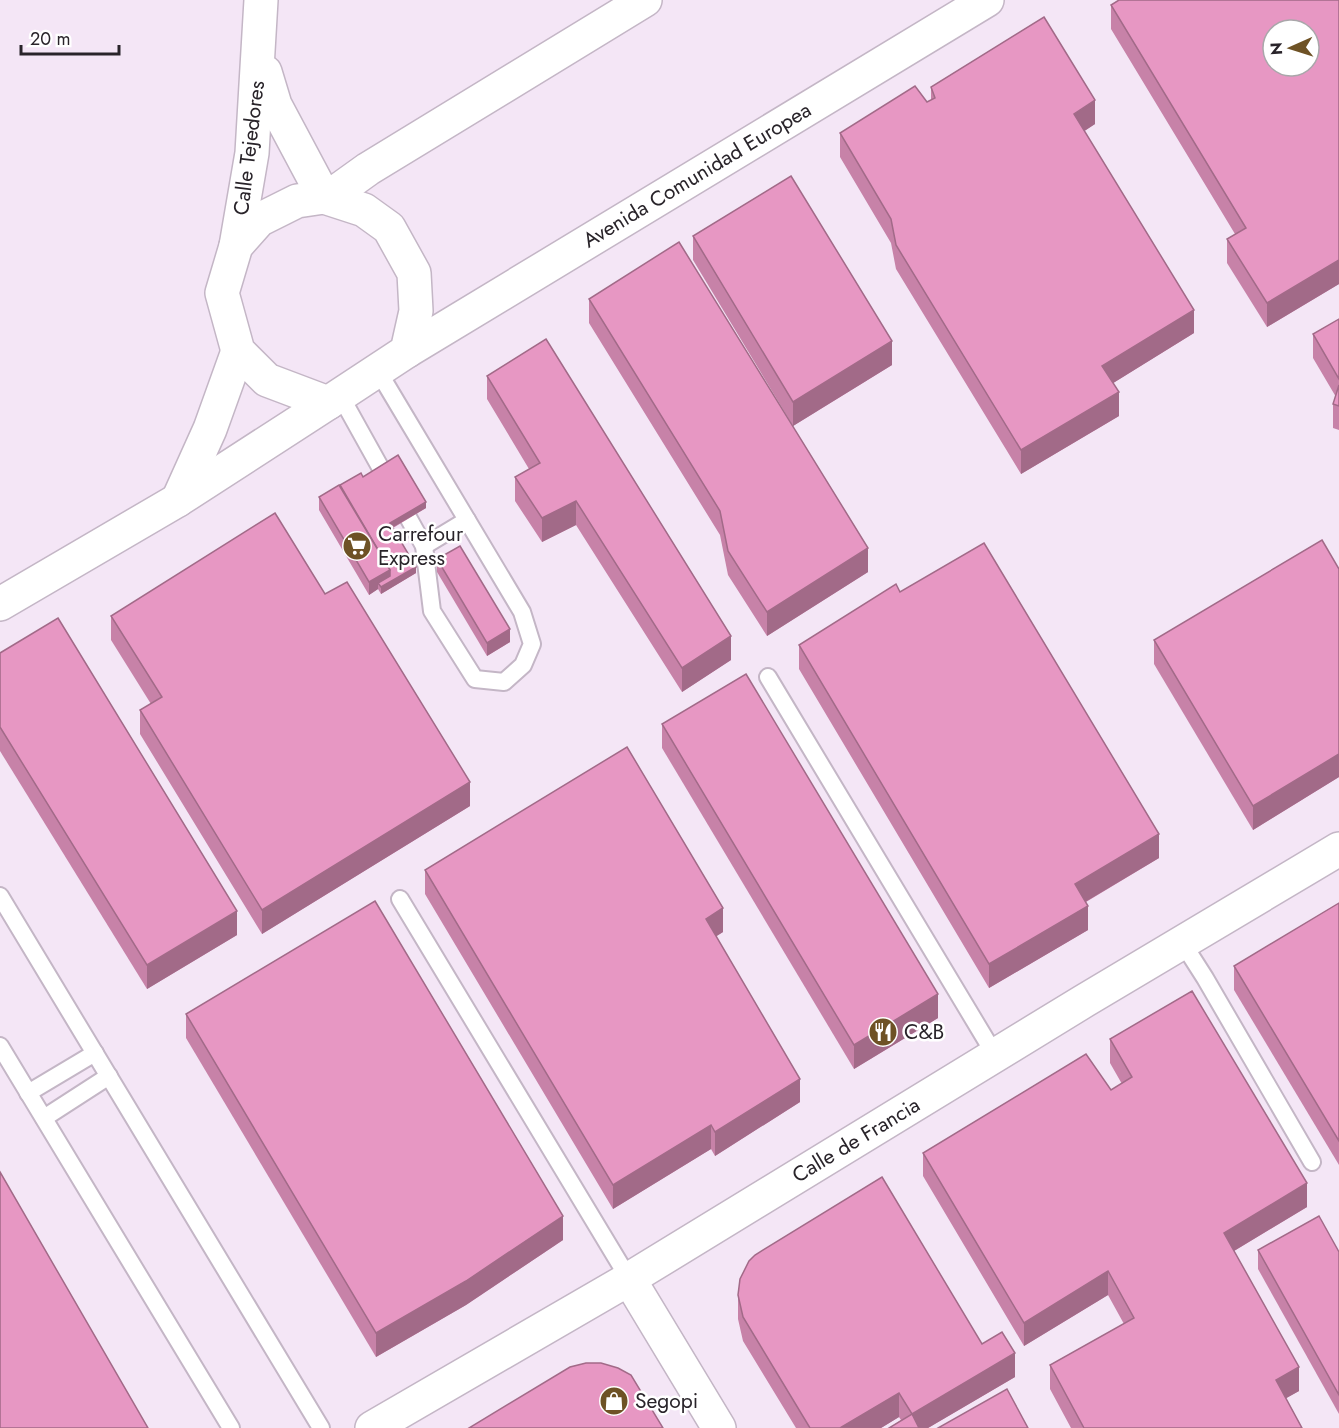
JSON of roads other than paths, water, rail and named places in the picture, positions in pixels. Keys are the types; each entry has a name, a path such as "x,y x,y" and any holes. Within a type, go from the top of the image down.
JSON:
{"street":[{"name":"Calle Tejedores","path":"236,246 252,153 261,0"},
{"path":"334,399 267,380 238,351 222,293 236,246 259,220 297,201 326,197 645,0"},
{"name":"Avenida Comunidad Europea","path":"407,351 987,0"},
{"name":"Calle Tejedores","path":"259,51 275,105 326,197"},
{"path":"0,604 178,500 407,351 416,312 414,273 389,228 364,210 326,197"},
{"path":"178,500 210,429 238,351"},
{"name":"Calle de Francia","path":"372,1428 629,1279 995,1055 1339,849"},
{"path":"629,1279 719,1428"}],"lane":[{"path":"334,399 424,546 432,611 475,679 504,682 524,665 532,644 522,612 378,370"},
{"path":"424,546 467,520"},
{"path":"768,677 995,1055"},
{"path":"0,896 321,1428"},
{"path":"400,899 629,1279"},
{"path":"1182,942 1312,1162"},
{"path":"0,1046 231,1428"},
{"path":"28,1093 95,1053"},
{"path":"44,1118 109,1076"}],"place":[{"name":"Carrefour Express","path":"357,546"},
{"name":"C&B","path":"883,1032"},
{"name":"Segopi","path":"614,1401"}]}
